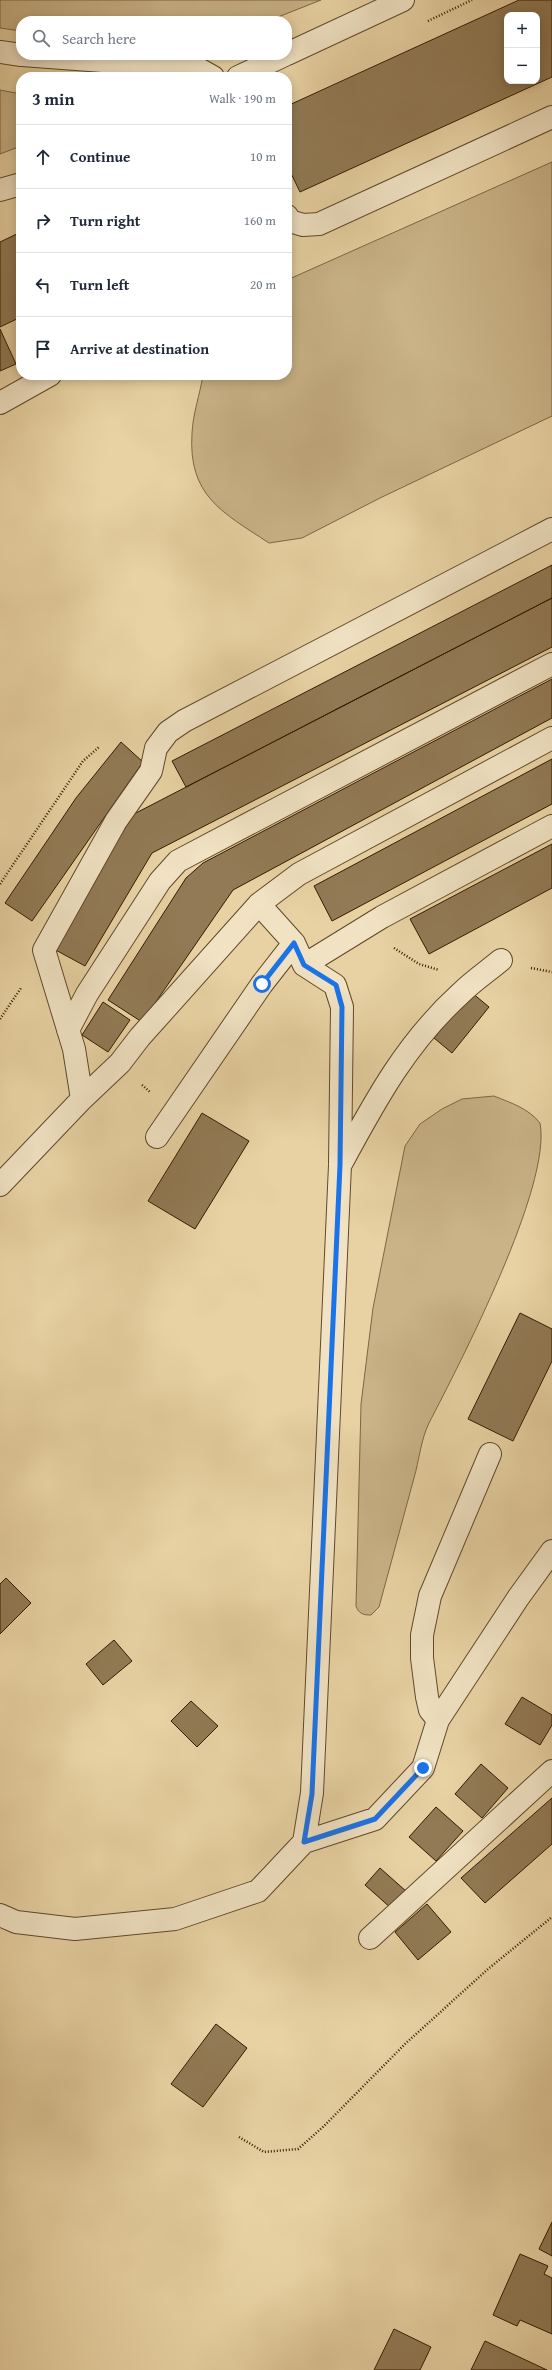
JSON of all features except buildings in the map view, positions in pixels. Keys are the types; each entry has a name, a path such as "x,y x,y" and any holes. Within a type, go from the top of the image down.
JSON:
{"street":[{"path":"292,52 403,0"},
{"path":"0,52 16,54"},
{"path":"89,60 197,68 204,72"},
{"path":"249,72 275,60"},
{"path":"292,222 303,225 319,224 552,117"},
{"path":"0,190 16,185"},
{"path":"0,403 41,380"},
{"path":"82,1099 76,1060 44,950 116,821 151,772 156,748 168,732 184,721 552,529"},
{"path":"68,1030 87,994 160,881 178,861 552,664"},
{"path":"0,1185 82,1099 120,1063 165,1008 259,904 300,874 552,738"},
{"path":"304,965 366,927 552,826"},
{"path":"259,904 294,943 304,965 336,985 342,1007 340,1165 312,1794 304,1842"},
{"path":"157,1137 262,984 294,943"},
{"path":"340,1165 381,1089 406,1053 461,992 501,960"},
{"path":"438,1720 430,1710 427,1697 422,1658 422,1635 430,1596 490,1454"},
{"path":"0,1915 16,1922 76,1929 175,1919 258,1891 304,1842 375,1819 423,1768 438,1720 518,1598 552,1551"},
{"path":"370,1938 552,1771"}],"path":[{"path":"0,884 83,761 99,747"},
{"path":"366,927 407,958 435,970 443,971"},
{"path":"239,2137 264,2152 298,2149 324,2126 405,2044 488,1969 552,1917"}],"shaded area":[{"path":"0,0 321,0 281,16 16,16 16,30 0,28"},
{"path":"0,90 16,93 16,148 0,154"},
{"path":"552,162 552,416 380,498 302,538 269,543 237,522 211,500 202,487 196,472 192,455 192,433 202,380 292,380 292,278"},
{"path":"494,1096 525,1110 540,1123 540,1152 532,1188 501,1274 461,1360 426,1429 379,1607 371,1615 364,1614 358,1611 356,1606 361,1404 373,1308 405,1146 420,1124 442,1109 462,1099"}],"route":[{"path":"262,984 294,943 304,965 336,985 342,1007 340,1165 312,1794 304,1842 350,1825 375,1819 423,1768"}]}
